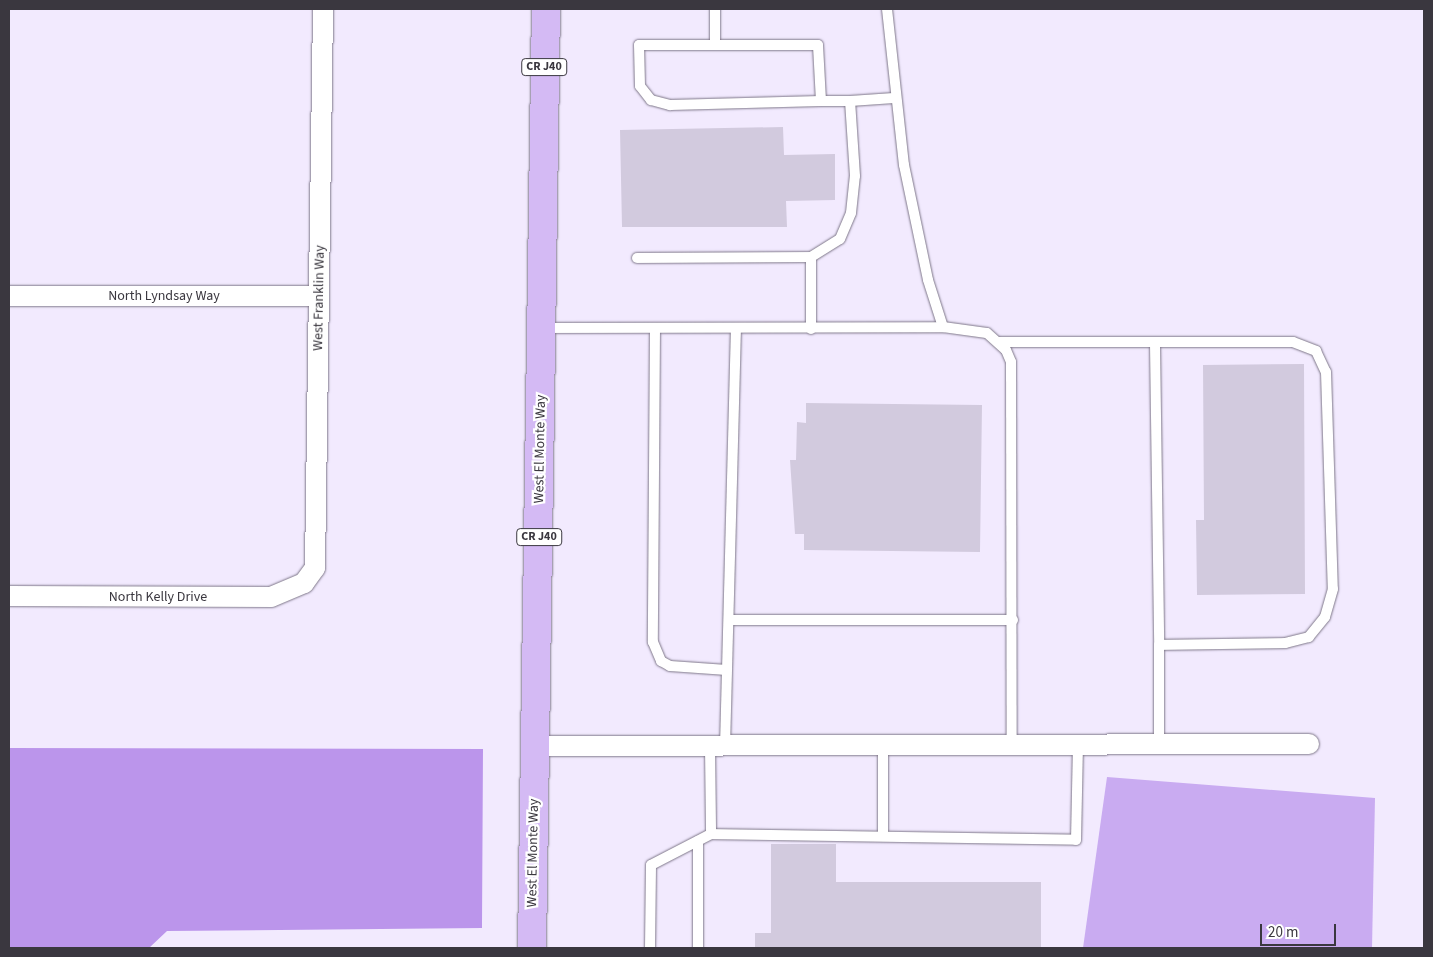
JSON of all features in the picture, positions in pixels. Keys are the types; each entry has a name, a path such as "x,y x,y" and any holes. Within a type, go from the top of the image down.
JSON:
{"main road":[{"name":"West El Monte Way","path":"532,948 546,9"}],"street":[{"name":"West Franklin Way","path":"304,583 314,568 318,550 323,9"},
{"name":"North Lyndsay Way","path":"9,296 319,296"},
{"name":"North Kelly Drive","path":"9,596 271,597 304,583"},
{"path":"535,746 883,747 1309,744"}],"lane":[{"path":"714,9 714,44"},
{"path":"887,9 894,98 926,271 943,327"},
{"path":"821,101 818,45 639,45 640,86 650,100 670,105 850,101 894,98"},
{"path":"638,258 811,257 840,239 851,213 855,176 850,101"},
{"path":"810,329 811,257"},
{"path":"542,328 810,329 943,327 987,333 999,342 1011,362 1013,378 1014,620 1012,746"},
{"path":"655,328 653,642 662,661 670,666 727,670"},
{"path":"711,834 717,747 727,670 730,620 736,328"},
{"path":"999,342 1155,344 1294,342 1316,351 1326,372 1333,589 1326,617 1309,637 1285,643 1159,645"},
{"path":"1155,344 1159,744"},
{"path":"730,620 1014,620"},
{"path":"650,948 651,865 711,834 883,834 901,840 1076,840 1078,746"},
{"path":"883,747 883,834"},
{"path":"698,841 698,948"}],"shaded area":[{"path":"9,748 483,749 482,928 167,931 149,948 9,948"},
{"path":"1107,777 1375,798 1372,948 1083,948"}],"building":[{"path":"783,127 784,155 835,154 835,200 786,201 787,227 622,227 620,130"},
{"path":"1304,364 1305,594 1197,595 1196,520 1204,520 1203,365"},
{"path":"806,403 982,405 980,552 804,550 804,534 795,534 790,460 796,460 797,422 806,423"},
{"path":"771,844 836,844 836,882 1041,882 1041,948 755,948 755,933 771,933"}]}
